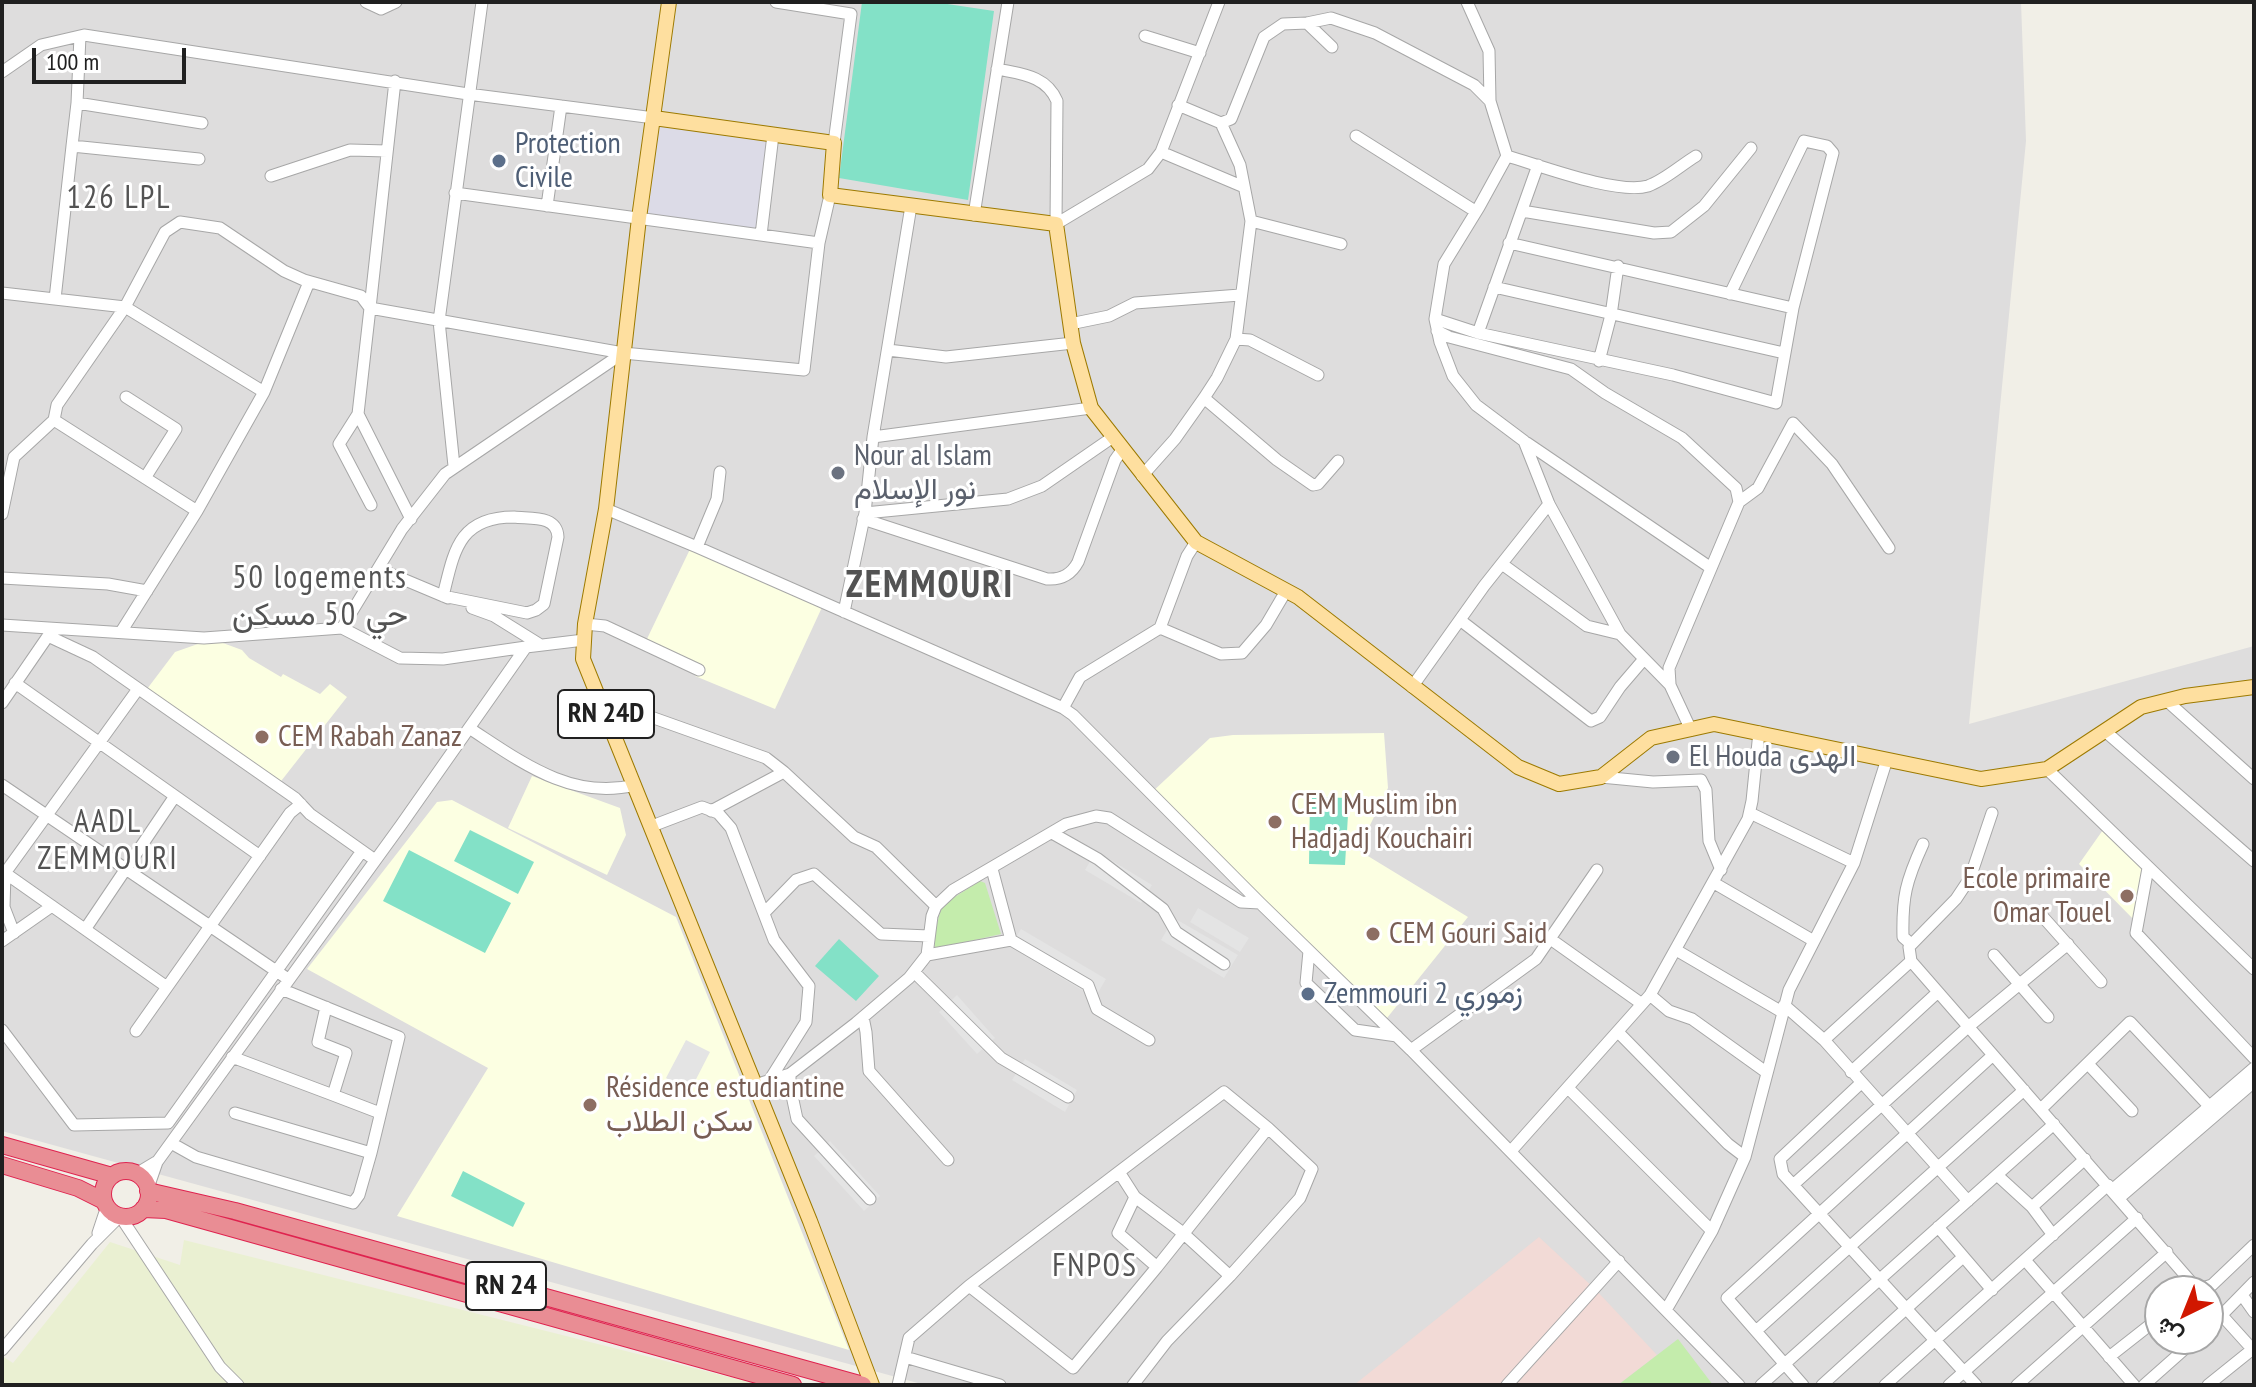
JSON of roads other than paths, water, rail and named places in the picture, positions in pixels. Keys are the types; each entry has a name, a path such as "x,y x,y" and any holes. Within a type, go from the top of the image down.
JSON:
{"highway":[{"path":"2,1145 112,1176"},
{"path":"2,1165 78,1188 110,1208 133,1216 143,1209 148,1189 144,1179 124,1171 112,1176 104,1187 110,1208"},
{"name":"RN 24","path":"148,1189 863,1385"},
{"name":"RN 24","path":"143,1209 166,1210 793,1385"}],"main road":[{"name":"RN 24D","path":"669,2 639,218 606,509 585,624 583,659 762,1083 872,1385"},
{"path":"654,118 834,143 830,195 1056,224 1073,343 1091,408 1196,542 1298,597 1518,767 1559,784 1601,777 1651,738 1714,724 1981,779 2047,769 2141,707 2254,687"}],"street":[{"path":"366,2 381,9 396,2"},
{"path":"454,466 439,321 482,2"},
{"path":"776,2 851,14 834,143"},
{"path":"974,215 1008,2"},
{"path":"1056,224 1148,169 1161,152 1219,2"},
{"path":"1467,2 1489,51 1490,101 1507,156 1444,264 1440,332 1453,376 1476,405 1524,441 1711,568"},
{"path":"1221,123 1231,119 1264,37 1283,24 1331,18 1375,33 1474,85 1490,101"},
{"path":"1307,23 1332,47"},
{"path":"2,72 41,45 80,36 123,40 468,94 654,118"},
{"path":"55,299 77,103 80,36"},
{"path":"1145,36 1200,53"},
{"path":"997,69 1041,80 1048,85 1057,101 1056,224"},
{"path":"371,505 339,444 358,414 395,81"},
{"path":"77,103 202,123"},
{"path":"1142,476 1175,439 1204,398 1236,339 1251,221 1240,165 1221,123 1178,105"},
{"path":"547,206 561,106"},
{"path":"761,235 773,135"},
{"path":"1356,136 1475,211"},
{"path":"1440,332 1478,333 1673,375 1776,403 1793,308 1833,153 1827,146 1804,141 1730,294"},
{"path":"72,146 199,159"},
{"path":"1522,211 1654,233 1671,232 1704,206 1751,148"},
{"path":"271,176 350,150 387,151"},
{"path":"1161,152 1244,187"},
{"path":"1507,156 1612,185 1636,188 1657,182 1696,156"},
{"path":"1478,333 1538,165"},
{"path":"455,193 819,243"},
{"path":"2,514 14,457 54,420 57,405 125,307 165,232 180,222 220,228 284,271 309,282 361,296 370,308 623,353 804,370 819,243 830,195"},
{"path":"844,612 864,516 873,437 911,206"},
{"path":"1251,221 1341,244"},
{"path":"1509,243 1793,308"},
{"path":"1599,361 1611,315 1618,266"},
{"path":"121,632 197,511 264,392 309,282"},
{"path":"1494,287 1784,353"},
{"path":"2,293 125,307 264,392"},
{"path":"1070,324 1109,316 1135,303 1240,295"},
{"path":"1440,332 1571,369 1605,393 1682,438 1736,488 1739,502"},
{"path":"1236,339 1250,340 1318,375"},
{"path":"888,350 946,357 1073,343"},
{"path":"342,628 402,529 454,466 623,353"},
{"path":"126,397 176,429 145,478"},
{"path":"1204,398 1277,460 1313,485 1318,484 1338,461"},
{"path":"873,437 1091,408"},
{"path":"358,414 411,519"},
{"path":"54,420 197,511"},
{"path":"1670,685 1669,668 1739,502 1758,488 1793,423 1832,464 1889,548"},
{"path":"864,516 1008,499 1042,486 1113,437"},
{"path":"1524,441 1549,504 1620,634 1670,685 1691,730"},
{"path":"864,516 1047,579 1062,578 1078,562 1115,460 1122,450"},
{"path":"697,547 717,499 720,472"},
{"path":"1412,687 1549,504"},
{"path":"606,509 1063,708 1411,1050 1739,1385"},
{"path":"514,517 550,521 557,527 548,595 544,604 536,610 527,613 443,596 457,546 464,536 479,525 514,517"},
{"path":"1063,708 1080,677 1160,628 1187,556 1196,542"},
{"path":"1502,564 1587,626 1620,634"},
{"path":"379,569 494,616 539,644"},
{"path":"2,578 108,584 147,591"},
{"path":"1160,628 1221,654 1242,653 1266,625 1286,591"},
{"path":"1460,620 1591,721 1600,717 1644,659"},
{"path":"585,624 605,626 699,670"},
{"path":"2,625 49,633 121,632 204,638 342,628 400,658 443,659 584,640"},
{"path":"2,703 49,633"},
{"path":"49,633 93,657 375,860"},
{"path":"148,1189 157,1162 526,647"},
{"path":"15,683 260,856"},
{"path":"14,933 4,907 5,873 138,689"},
{"path":"2167,701 2254,779"},
{"path":"601,702 766,758 854,837 876,847 936,906"},
{"path":"469,728 530,768 581,788 616,790 635,785"},
{"path":"1511,1151 1646,1000 1676,950 1750,813 1759,732"},
{"path":"2106,732 2254,861"},
{"path":"1666,1310 1712,1231 1745,1157 1789,990 1854,863 1887,759"},
{"path":"2047,769 2254,969"},
{"path":"711,811 784,772"},
{"path":"1601,777 1653,782 1701,780 1706,790 1709,841 1721,870"},
{"path":"2,785 275,970 285,984 326,1007 399,1037 371,1153 359,1195 353,1203 196,1157 171,1143"},
{"path":"86,928 175,796"},
{"path":"136,1031 290,813 301,804"},
{"path":"652,826 702,807 718,813 731,828 774,940 809,986 806,1022 762,1083"},
{"path":"1750,813 1854,863"},
{"path":"1992,813 1970,878 1956,899 1911,944 1911,961 2185,1275"},
{"path":"762,1083 790,1074 914,972 927,955 936,906 953,890 1066,824 1096,816 1109,818 1241,902 1260,903"},
{"path":"1052,833 1098,859 1163,909 1176,932 1224,964"},
{"path":"1911,944 1903,937 1902,903 1908,877 1923,844"},
{"path":"2,1030 74,1125 168,1123 362,851"},
{"path":"2148,868 2136,933 2254,1058"},
{"path":"992,869 1011,940"},
{"path":"1411,1050 1536,959 1597,870"},
{"path":"5,873 167,987"},
{"path":"764,913 796,880 814,874 881,934 929,936"},
{"path":"1714,883 1814,941"},
{"path":"2,941 52,906"},
{"path":"2043,917 2101,982"},
{"path":"1549,938 1646,1000 1692,1019 1766,1072"},
{"path":"927,955 1011,940 1088,985 1097,1009 1149,1040"},
{"path":"1793,1185 1968,1027 2068,944"},
{"path":"1676,950 1783,1008 1824,1040 1968,1201"},
{"path":"1309,951 1306,983 1355,1030 1397,1036"},
{"path":"1994,955 2048,1017"},
{"path":"1824,1040 1911,961"},
{"path":"914,972 1001,1058 1068,1097"},
{"path":"1851,1072 1938,992"},
{"path":"326,1007 318,1042 346,1053 333,1095"},
{"path":"863,1017 869,1071 948,1160"},
{"path":"2041,1109 2130,1022 2210,1107"},
{"path":"1618,1032 1728,1144 1745,1157"},
{"path":"1803,1385 1727,1298 1992,1056"},
{"path":"232,1057 380,1113"},
{"path":"2088,1064 2132,1111"},
{"path":"2113,1191 2254,1068"},
{"path":"790,1074 797,1119 870,1199"},
{"path":"1885,1385 2053,1235 2254,1082"},
{"path":"1861,1083 1780,1159 1783,1174 1976,1385"},
{"path":"1568,1088 1712,1231"},
{"path":"1756,1331 2024,1090"},
{"path":"898,1385 909,1338 969,1286 1224,1092 1312,1169 1300,1198 1167,1341 1133,1385"},
{"path":"235,1113 371,1153"},
{"path":"1761,1385 2054,1124"},
{"path":"969,1286 1073,1368 1268,1128"},
{"path":"2032,1207 2085,1159"},
{"path":"136,1174 157,1162"},
{"path":"1119,1172 1135,1197 1183,1233 1230,1276"},
{"path":"1997,1175 2032,1207 2053,1235"},
{"path":"1135,1197 1118,1233 1157,1267"},
{"path":"2,1350 92,1244 110,1208 220,1367 238,1385"},
{"path":"1949,1385 2137,1218"},
{"path":"1938,1227 1992,1290"},
{"path":"2222,1275 2254,1245"},
{"path":"2017,1385 2167,1252"},
{"path":"1822,1385 1963,1257"},
{"path":"2025,1260 2134,1385"},
{"path":"1507,1385 1619,1261"},
{"path":"2224,1315 2254,1282"},
{"path":"2242,1295 2254,1312"},
{"path":"2208,1385 2253,1349 2224,1317"},
{"path":"2109,1357 2144,1330"},
{"path":"2144,1385 2178,1355"},
{"path":"905,1357 1000,1385"}],"place":[{"name":"Protection Civile","path":"499,161"},
{"name":"Nour al Islam نور الإسلام","path":"838,473"},
{"name":"CEM Rabah Zanaz","path":"262,737"},
{"name":"El Houda الهدى","path":"1673,757"},
{"name":"CEM Muslim ibn Hadjadj Kouchairi","path":"1275,822"},
{"name":"Ecole primaire Omar Touel","path":"2127,896"},
{"name":"CEM Gouri Said","path":"1373,934"},
{"name":"Zemmouri 2 زموري","path":"1308,994"},
{"name":"Résidence estudiantine سكن الطلاب","path":"590,1105"}],"district":[{"name":"126 LPL","path":"119,199"},
{"name":"ZEMMOURI","path":"930,586"},
{"name":"50 logements حي 50 مسكن","path":"320,598"},
{"name":"AADL ZEMMOURI","path":"108,842"},
{"name":"FNPOS","path":"1095,1267"}]}
